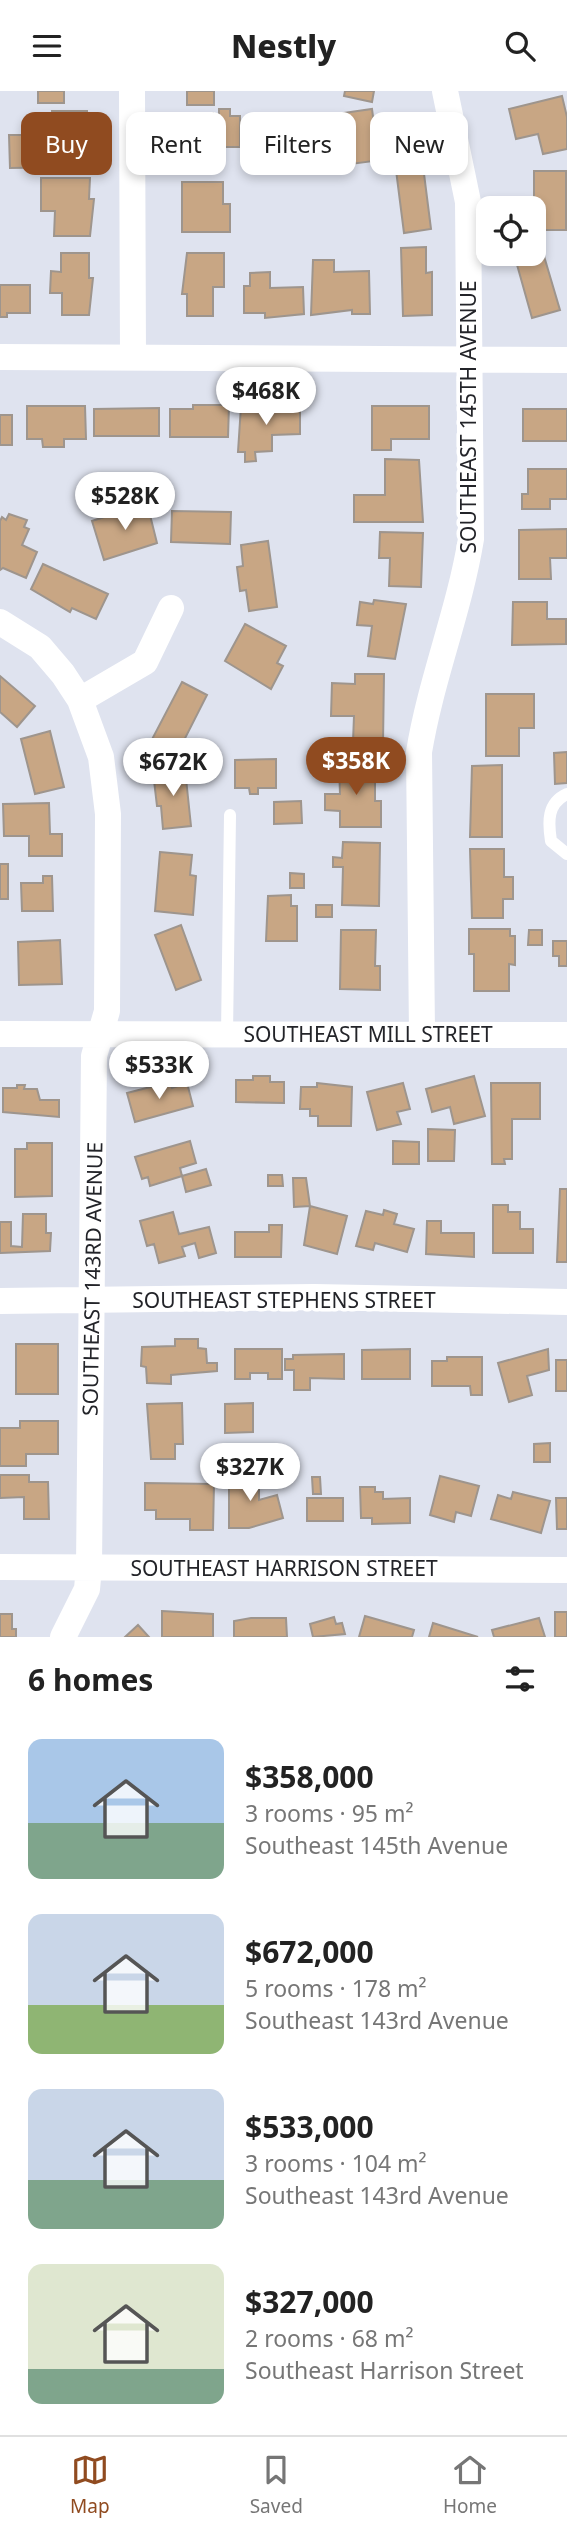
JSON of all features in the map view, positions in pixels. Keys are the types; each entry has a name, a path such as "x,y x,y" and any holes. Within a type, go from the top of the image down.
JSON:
{"street":[{"path":"132,91 133,357"},
{"name":"SOUTHEAST 145TH AVENUE","path":"422,1033 419,752 426,707 463,589 471,539 468,202 445,91"},
{"path":"0,357 567,361"},
{"path":"80,700 145,662 171,608"},
{"name":"SOUTHEAST 143RD AVENUE","path":"0,622 40,647 80,700 102,757 108,814 107,1011 94,1056 89,1567 87,1589 63,1637"},
{"name":"SOUTHEAST MILL STREET","path":"0,1034 567,1035"},
{"name":"SOUTHEAST STEPHENS STREET","path":"0,1301 314,1297 567,1302"},
{"name":"SOUTHEAST HARRISON STREET","path":"0,1567 567,1570"}],"lane":[{"path":"567,795 558,799 548,818 551,841 567,854"},
{"path":"227,1034 230,815"}],"building":[{"path":"38,91 64,91 64,103 38,103"},
{"path":"187,91 214,91 214,105 187,105"},
{"path":"345,91 374,91 372,102 344,96"},
{"path":"562,96 567,117 567,149 543,154 538,134 516,139 509,109"},
{"path":"219,109 230,109 230,116 240,116 240,147 226,147 226,112 219,112"},
{"path":"372,109 370,161 356,163 356,112 350,112"},
{"path":"52,111 87,112 52,112"},
{"path":"9,135 21,135 21,168 10,168"},
{"path":"534,171 566,171 566,230 546,230 546,196 534,196"},
{"path":"397,175 424,175 431,229 404,233"},
{"path":"41,178 90,178 89,199 94,199 90,236 54,236 55,211 41,211"},
{"path":"182,182 223,182 223,204 230,204 230,232 182,232"},
{"path":"426,247 426,273 432,272 432,315 403,316 401,248"},
{"path":"61,253 89,253 89,278 93,278 89,315 62,315 62,293 50,293 51,271 61,272"},
{"path":"187,253 224,253 224,287 213,287 213,316 187,316 187,294 182,294"},
{"path":"313,260 334,260 334,272 369,271 370,314 352,314 352,310 311,315"},
{"path":"546,263 560,310 532,318 517,266 546,266"},
{"path":"270,272 270,288 303,287 304,314 265,318 265,313 244,313 244,286 250,286 250,273"},
{"path":"0,285 30,285 30,313 7,313 7,317 0,317"},
{"path":"193,405 229,405 228,437 170,437 170,409 193,409"},
{"path":"27,406 85,406 86,439 64,439 64,447 43,447 42,439 27,439"},
{"path":"241,406 300,406 300,434 272,435 272,451 255,452 256,461 245,462 245,452 238,452"},
{"path":"372,406 429,406 429,439 391,439 391,450 372,450"},
{"path":"159,408 159,436 94,436 94,409"},
{"path":"523,409 567,409 567,441 523,441"},
{"path":"0,415 12,415 12,445 0,445"},
{"path":"385,459 419,460 423,522 354,522 354,495 385,495"},
{"path":"528,469 567,469 567,499 550,499 550,509 522,509 522,494 528,494"},
{"path":"147,503 157,543 104,560 92,521"},
{"path":"172,511 231,512 230,544 171,542"},
{"path":"9,514 27,520 24,527 29,529 22,545 37,552 26,578 3,568 0,570 0,521 2,517 6,520"},
{"path":"567,529 567,558 550,558 551,579 519,579 519,530"},
{"path":"380,532 423,533 421,587 389,586 390,558 379,558"},
{"path":"268,541 277,607 249,611 246,590 240,591 237,567 243,566 241,545"},
{"path":"43,564 108,594 96,619 72,608 70,612 31,589"},
{"path":"374,600 406,604 395,659 368,656 372,626 357,625 360,602 373,604"},
{"path":"513,602 547,602 547,619 566,619 566,644 512,645"},
{"path":"245,624 286,646 277,663 283,666 271,689 225,661"},
{"path":"355,674 384,674 383,743 353,742 354,716 331,716 332,683 355,684"},
{"path":"0,676 35,706 17,727 0,712"},
{"path":"182,682 207,695 174,760 148,747"},
{"path":"486,694 534,694 534,728 519,728 519,756 486,756"},
{"path":"50,731 64,787 35,794 21,739"},
{"path":"567,752 567,783 555,784 554,753"},
{"path":"276,759 276,788 258,788 258,794 250,794 249,788 235,788 235,760"},
{"path":"375,764 375,801 381,801 381,827 340,827 340,811 325,810 325,794 340,794 339,765"},
{"path":"502,765 502,837 470,837 472,766"},
{"path":"185,769 191,826 163,829 153,772"},
{"path":"301,801 302,823 274,824 274,802"},
{"path":"49,803 50,834 62,834 62,856 29,856 29,836 4,836 3,804"},
{"path":"343,842 380,843 379,906 342,905 343,867 333,867 333,857 342,858"},
{"path":"470,849 504,849 504,877 513,877 513,899 503,899 503,918 472,918"},
{"path":"160,852 192,855 190,875 196,876 193,915 155,911"},
{"path":"0,864 8,864 8,899 0,899"},
{"path":"290,873 304,874 304,888 290,888"},
{"path":"43,876 52,876 53,911 22,911 21,883 43,883"},
{"path":"291,895 291,906 297,906 297,941 266,941 268,896"},
{"path":"316,905 332,905 332,917 316,917"},
{"path":"181,925 201,980 176,990 155,935"},
{"path":"469,929 510,929 510,936 515,936 515,965 509,964 509,991 474,991 474,954 469,954"},
{"path":"341,930 376,930 375,966 380,966 380,990 340,989"},
{"path":"529,930 542,930 542,945 528,945"},
{"path":"60,940 62,984 19,985 18,942"},
{"path":"553,941 567,941 567,966 559,966 559,956 553,956"},
{"path":"253,1076 270,1076 270,1082 284,1082 284,1103 236,1102 236,1080 253,1080"},
{"path":"474,1076 485,1116 454,1124 450,1107 432,1112 426,1089"},
{"path":"170,1082 172,1088 187,1083 193,1106 135,1122 127,1093"},
{"path":"317,1083 352,1087 351,1126 318,1126 318,1116 310,1116 310,1109 300,1109 301,1087 317,1087"},
{"path":"403,1083 410,1109 397,1112 401,1124 377,1130 367,1092"},
{"path":"491,1083 540,1083 540,1119 512,1119 512,1159 504,1159 505,1164 492,1164"},
{"path":"17,1085 25,1085 24,1089 37,1089 40,1100 59,1100 59,1117 3,1112 3,1088 17,1088"},
{"path":"428,1129 455,1130 454,1161 428,1161"},
{"path":"190,1141 196,1163 180,1168 182,1176 150,1186 148,1177 142,1179 135,1157"},
{"path":"393,1141 419,1142 419,1164 393,1164"},
{"path":"27,1143 52,1143 52,1196 15,1197 15,1149 27,1149"},
{"path":"206,1169 211,1185 186,1192 182,1176"},
{"path":"268,1175 282,1175 283,1186 268,1186"},
{"path":"293,1178 306,1178 310,1206 294,1207"},
{"path":"560,1189 567,1189 567,1262 557,1262"},
{"path":"493,1205 508,1205 508,1212 520,1212 520,1229 533,1229 533,1253 493,1253"},
{"path":"310,1206 347,1216 337,1254 304,1245"},
{"path":"384,1210 397,1214 394,1224 414,1229 407,1252 375,1243 373,1250 356,1246 366,1211 383,1215"},
{"path":"173,1212 179,1234 209,1227 216,1253 199,1258 195,1243 182,1247 185,1256 159,1263 154,1244 147,1246 140,1221"},
{"path":"23,1214 46,1214 46,1233 51,1233 50,1251 0,1253 0,1222 11,1222 11,1246 22,1247"},
{"path":"427,1221 441,1221 441,1233 474,1233 474,1257 426,1254"},
{"path":"269,1225 282,1225 281,1257 235,1257 235,1232 269,1232"},
{"path":"175,1339 198,1339 198,1348 206,1349 207,1363 217,1363 217,1371 171,1375 171,1384 147,1383 146,1367 141,1366 142,1347 175,1346"},
{"path":"16,1344 58,1344 58,1394 16,1394"},
{"path":"235,1349 282,1349 282,1379 268,1379 268,1373 250,1373 250,1379 235,1379"},
{"path":"410,1349 410,1379 362,1379 362,1350"},
{"path":"548,1349 549,1370 527,1376 532,1395 509,1402 498,1363"},
{"path":"344,1354 344,1379 310,1378 310,1390 294,1390 294,1370 285,1370 285,1359 293,1359 293,1355"},
{"path":"447,1357 482,1357 482,1395 471,1395 470,1386 432,1386 432,1361 447,1361"},
{"path":"556,1360 567,1360 567,1391 556,1391"},
{"path":"182,1403 183,1444 175,1444 175,1459 151,1459 147,1404"},
{"path":"253,1403 253,1432 225,1433 225,1404"},
{"path":"20,1421 58,1421 58,1454 26,1454 26,1466 0,1466 0,1428 20,1428"},
{"path":"550,1443 550,1462 534,1462 534,1444"},
{"path":"229,1474 259,1474 259,1500 277,1495 283,1518 249,1528 229,1528"},
{"path":"0,1475 29,1475 29,1482 48,1482 49,1519 24,1519 24,1497 0,1498"},
{"path":"440,1476 479,1486 471,1516 456,1512 454,1522 430,1515"},
{"path":"312,1477 320,1477 321,1494 313,1494"},
{"path":"145,1483 214,1484 213,1530 190,1530 190,1519 156,1519 156,1510 145,1510"},
{"path":"360,1487 375,1487 375,1492 383,1492 383,1499 410,1498 410,1523 372,1524 372,1518 361,1518"},
{"path":"513,1492 550,1501 541,1533 491,1519 498,1495 511,1499"},
{"path":"307,1498 343,1498 343,1521 307,1521"},
{"path":"556,1498 567,1498 567,1529 557,1529"},
{"path":"162,1611 213,1614 213,1637 162,1637"},
{"path":"555,1612 567,1612 567,1637 555,1637"},
{"path":"0,1614 12,1614 12,1629 16,1629 16,1637 0,1637"},
{"path":"365,1616 414,1630 412,1637 359,1637"},
{"path":"334,1617 336,1624 342,1623 345,1634 313,1637 310,1624"},
{"path":"286,1618 287,1637 234,1637 234,1621"},
{"path":"539,1618 545,1637 494,1637 492,1630"},
{"path":"433,1623 478,1637 429,1637"},
{"path":"138,1625 149,1637 125,1637"}]}
